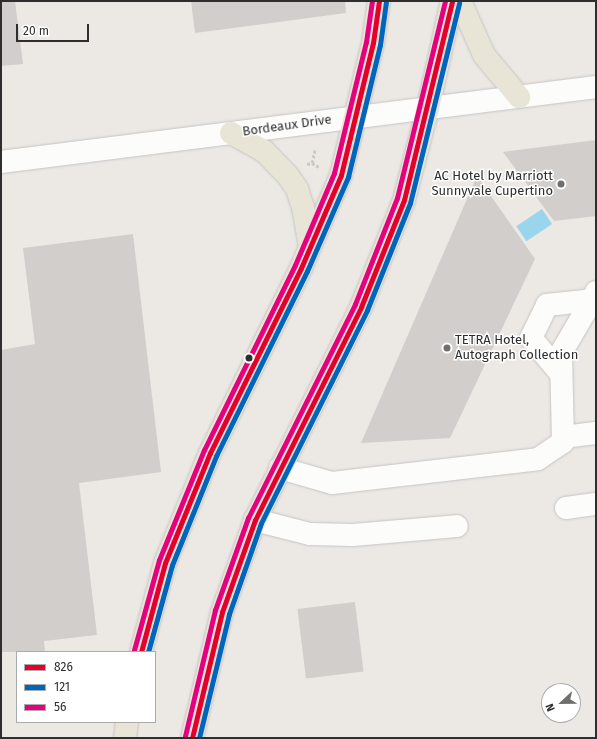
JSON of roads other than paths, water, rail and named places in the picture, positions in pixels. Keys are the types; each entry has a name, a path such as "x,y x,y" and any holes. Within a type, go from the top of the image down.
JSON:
{"main road":[{"path":"141,651 165,563 208,458 301,268 341,176 373,43 379,1"},
{"path":"192,738 222,612 255,520 358,314 404,200 428,108 452,1"},
{"path":"460,1 484,55 519,97"},
{"path":"231,133 264,151 288,176 296,188 302,207 310,245"},
{"path":"125,738 128,723"}],"street":[{"name":"Bordeaux Drive","path":"1,162 356,116 596,87"},
{"path":"280,468 332,483 538,459 563,442 561,353 595,297"},
{"path":"561,374 531,338 547,305 595,297"},
{"path":"563,437 596,433"},
{"path":"566,508 596,504"},
{"path":"255,520 310,534 353,535 457,526"}],"water":[{"path":"542,209 552,224 526,241 516,226"}],"place":[{"name":"AC Hotel by Marriott Sunnyvale Cupertino","path":"561,184"},
{"name":"TETRA Hotel, Autograph Collection","path":"447,348"}]}
